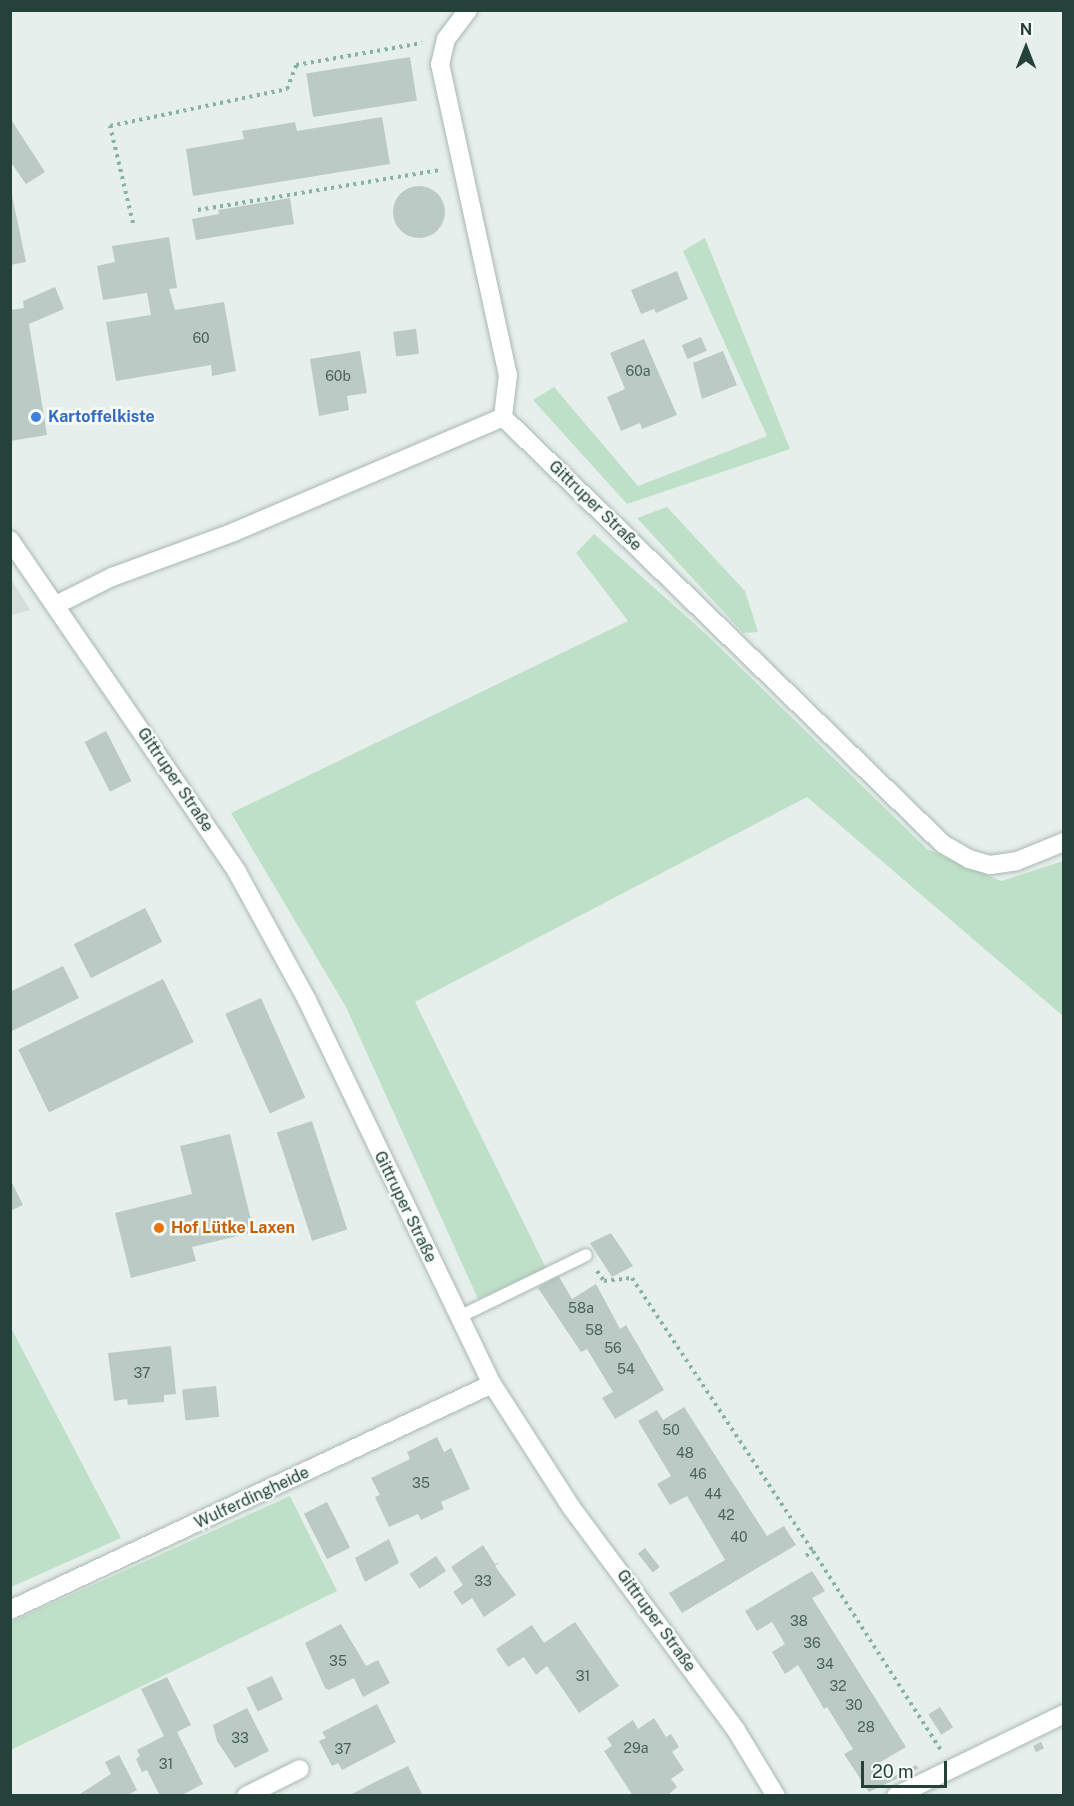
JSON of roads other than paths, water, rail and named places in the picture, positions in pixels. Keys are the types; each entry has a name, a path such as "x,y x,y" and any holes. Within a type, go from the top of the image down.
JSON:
{"street":[{"path":"56,605 112,577 234,532 504,417 508,375 464,165 440,64 446,39 468,10"},
{"name":"Gittruper Straße","path":"504,417 944,844 969,859 990,865 1017,861 1064,842"},
{"name":"Gittruper Straße","path":"10,540 237,872 307,1000 492,1384 572,1507 736,1730 776,1796"},
{"name":"Wulferdingheide","path":"10,1610 492,1384"},
{"path":"896,1796 1064,1714"},
{"path":"246,1796 300,1768"}],"lane":[{"path":"459,1317 586,1255"}],"place":[{"name":"Kartoffelkiste","path":"36,417"},
{"name":"Hof Lütke Laxen","path":"159,1228"}]}
